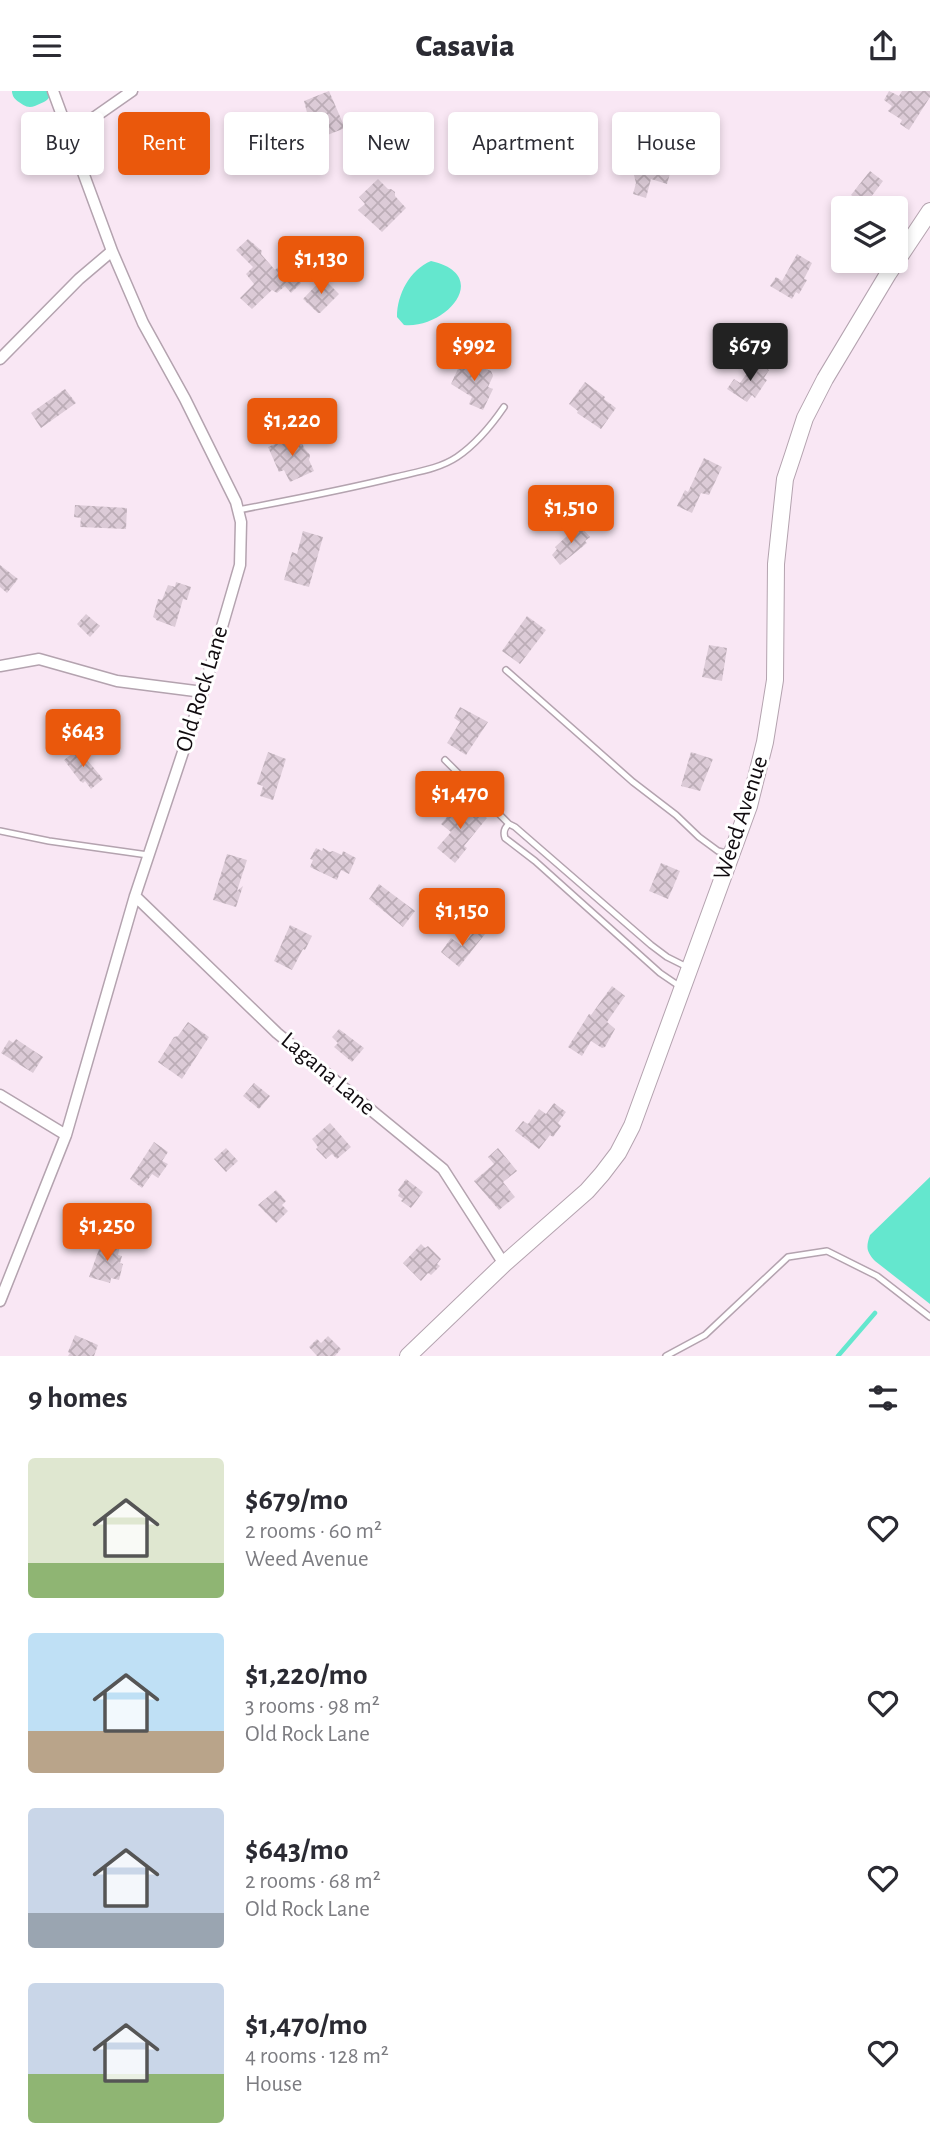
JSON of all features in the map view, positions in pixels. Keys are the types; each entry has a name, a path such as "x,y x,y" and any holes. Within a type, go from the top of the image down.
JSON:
{"main road":[{"name":"Weed Avenue","path":"408,1356 587,1191 618,1153 632,1126 749,806 765,742 775,680 776,564 785,479 793,454 805,418 825,379 875,295 930,211"}],"street":[{"path":"102,112 132,91"},
{"name":"Old Rock Lane","path":"54,95 60,112"},
{"name":"Old Rock Lane","path":"0,1301 66,1135 135,896 203,692 240,565 241,522 236,502 195,418 143,323 84,175"},
{"path":"0,359 79,279 112,251"},
{"path":"0,666 39,659 117,681 203,692"},
{"name":"Lagana Lane","path":"135,896 277,1033 443,1169 505,1264"},
{"path":"0,1095 66,1135"}],"lane":[{"path":"238,510 335,492 437,466 455,458 472,445 504,407"},
{"path":"506,670 699,837 718,851 731,854"},
{"path":"444,759 509,824 652,945 689,969"},
{"path":"509,824 503,833 505,838 535,861 660,973 682,988"},
{"path":"0,831 48,841 148,855"},
{"path":"666,1356 705,1335 788,1257 827,1251 877,1276 930,1317"}],"shaded area":[{"path":"431,261 449,268 459,277 461,288 456,300 435,319 404,325 397,317 402,292 417,270"},
{"path":"930,1177 930,1304 875,1261 867,1246 870,1235"}],"building":[{"path":"329,91 343,129 329,134 329,112 307,112 304,101"},
{"path":"889,91 899,96 902,91 930,91 930,97 909,130 900,124 902,120 888,111 892,106 884,100"},
{"path":"870,171 883,181 872,196 851,195"},
{"path":"634,175 670,175 667,184 651,179 646,198 633,194 636,183"},
{"path":"378,179 395,192 395,196 406,208 382,232 358,210 365,204 359,197"},
{"path":"248,239 262,251 261,254 275,270 283,263 301,283 291,293 285,286 277,293 272,290 252,309 240,298 254,284 246,274 253,267 236,250"},
{"path":"797,254 812,263 804,279 807,280 799,294 796,292 792,299 770,286 776,277 782,281"},
{"path":"323,278 339,294 318,313 303,299"},
{"path":"462,360 491,371 493,376 488,387 493,389 483,410 469,404 472,397 451,384"},
{"path":"756,361 769,370 764,378 767,380 755,398 752,395 747,402 727,389 734,379 740,383"},
{"path":"585,382 616,408 601,429 577,413 569,404"},
{"path":"65,389 76,403 41,428 31,413"},
{"path":"299,434 310,455 309,460 314,471 290,482 284,470 279,472 268,447"},
{"path":"704,458 722,467 709,495 701,493 692,513 677,506 685,490 688,492"},
{"path":"75,505 127,508 126,529 80,527 81,518 74,517"},
{"path":"579,525 590,537 585,541 587,543 560,565 552,555 557,549 555,547"},
{"path":"303,531 323,537 309,587 284,580 292,552 297,554"},
{"path":"0,565 18,579 7,593 0,587"},
{"path":"176,582 191,587 187,600 183,599 175,627 153,617 158,599 162,600 168,585 175,587"},
{"path":"86,614 100,626 90,637 77,624"},
{"path":"527,616 546,630 520,664 502,651"},
{"path":"709,645 727,648 722,681 702,677"},
{"path":"460,707 488,722 466,755 447,743 460,722 454,718"},
{"path":"78,749 103,779 91,789 85,781 80,781 64,760"},
{"path":"268,752 286,759 273,800 260,796 263,786 257,784"},
{"path":"691,752 713,759 700,791 681,786"},
{"path":"459,803 469,811 473,807 487,818 464,846 467,848 455,863 437,848 451,832 441,824"},
{"path":"316,848 342,855 343,851 356,858 349,874 341,870 337,880 310,867 313,860 310,859"},
{"path":"227,854 247,860 237,891 243,886 236,907 213,900"},
{"path":"661,863 680,871 668,899 649,891"},
{"path":"379,884 415,911 403,927 369,899"},
{"path":"290,925 312,936 292,970 274,961"},
{"path":"478,927 485,934 459,967 441,952 451,938 462,946"},
{"path":"612,986 625,996 607,1022 615,1029 605,1047 602,1048 591,1041 582,1056 568,1047 589,1014 591,1015"},
{"path":"188,1022 209,1037 182,1079 158,1062 174,1037 178,1036"},
{"path":"339,1029 364,1048 352,1062 334,1047 338,1043 332,1037"},
{"path":"16,1039 43,1057 33,1073 1,1053 9,1040 13,1043"},
{"path":"254,1083 270,1096 259,1109 243,1096"},
{"path":"554,1103 566,1112 553,1137 550,1135 539,1149 515,1131 523,1121 528,1124 539,1109 546,1114"},
{"path":"330,1123 351,1147 337,1159 332,1154 326,1159 316,1149 318,1147 312,1139"},
{"path":"154,1142 168,1152 162,1161 168,1164 158,1178 152,1174 142,1188 130,1179"},
{"path":"226,1148 238,1161 226,1172 214,1159"},
{"path":"498,1148 517,1171 503,1182 515,1197 499,1210 474,1181 494,1164 488,1157"},
{"path":"406,1179 423,1192 411,1208 398,1196 398,1190"},
{"path":"276,1190 286,1201 282,1205 288,1211 276,1223 258,1205"},
{"path":"102,1241 120,1246 118,1255 122,1256 119,1280 111,1278 110,1283 89,1277"},
{"path":"421,1244 425,1248 428,1246 441,1259 437,1264 440,1266 421,1281 403,1263"},
{"path":"75,1335 98,1345 94,1356 68,1356"},
{"path":"328,1336 341,1349 335,1356 317,1356 309,1347 317,1339 321,1343"}],"waterway":[{"path":"24,91 30,95 39,91"},
{"path":"838,1356 875,1313"}]}
